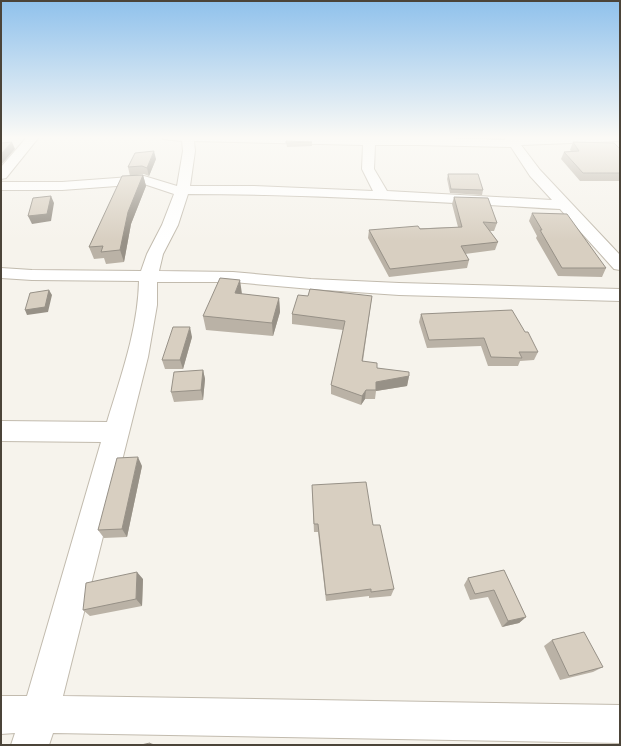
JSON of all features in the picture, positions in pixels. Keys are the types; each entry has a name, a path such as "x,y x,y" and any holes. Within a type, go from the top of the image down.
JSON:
{"street":[{"path":"35,730 137,357 148,305 148,277 155,254 170,225 185,181 186,172"},
{"path":"370,172 382,195"},
{"path":"534,172 620,265"},
{"path":"1,186 62,186 144,180 153,181 166,189 182,190 254,190 382,195 565,205"},
{"path":"1,273 32,275 233,277 311,284 620,295"},
{"path":"1,431 116,432"},
{"path":"1,715 35,730 620,724"}],"building":[{"path":"582,172 620,172 620,173"},
{"path":"448,174 478,174 483,190 451,189"},
{"path":"143,175 128,212 120,250 101,252 103,246 89,247 122,176"},
{"path":"51,196 47,214 28,216 33,198"},
{"path":"454,197 488,198 497,223 483,222 498,242 461,246 469,260 390,269 369,230 418,226 420,229 462,227"},
{"path":"532,213 567,214 606,268 562,268"},
{"path":"220,278 240,280 235,293 279,298 272,323 203,316"},
{"path":"310,289 372,296 362,361 377,363 377,368 409,372 409,376 376,382 376,390 366,390 362,396 331,385 345,321 292,314 298,295 308,296"},
{"path":"49,290 45,307 25,310 30,293"},
{"path":"512,310 525,332 528,332 538,352 519,352 522,358 491,357 484,338 429,340 421,314"},
{"path":"173,327 190,327 180,360 162,360"},
{"path":"203,370 201,390 171,392 174,372"},
{"path":"138,457 122,529 98,530 117,458"},
{"path":"366,482 373,525 380,525 394,589 371,592 371,589 326,595 318,524 314,524 312,485"},
{"path":"504,570 526,617 508,621 494,590 475,594 468,578"},
{"path":"137,572 136,599 83,610 86,583"},
{"path":"584,632 603,667 569,676 552,640"}]}
